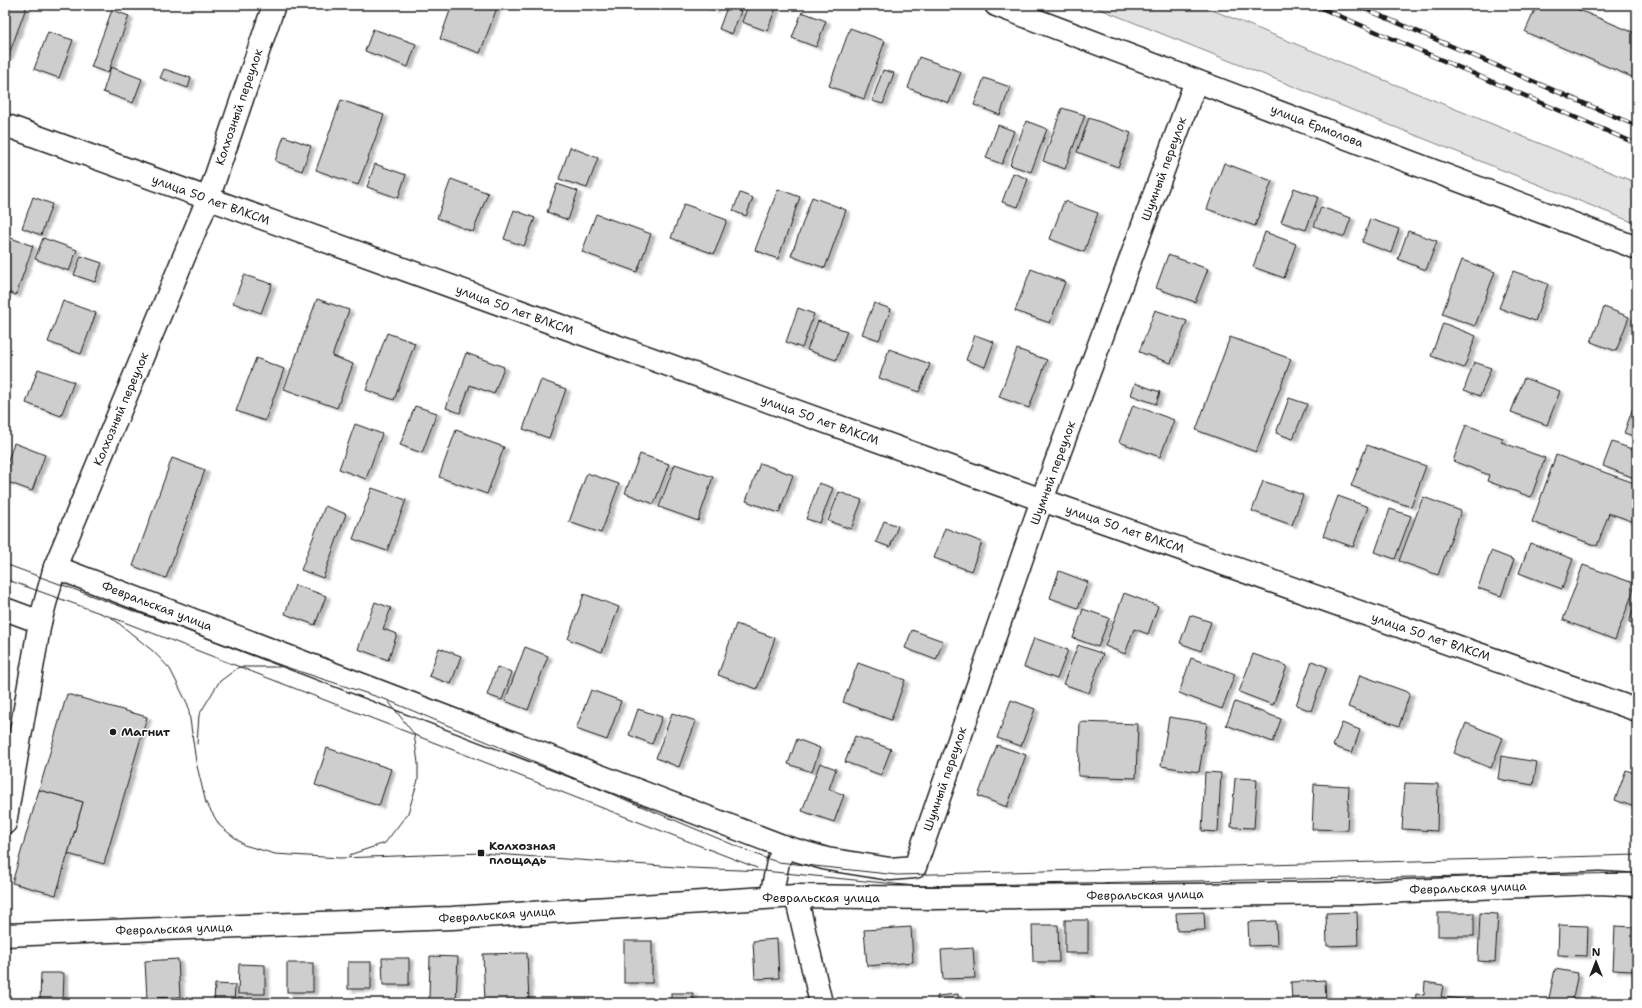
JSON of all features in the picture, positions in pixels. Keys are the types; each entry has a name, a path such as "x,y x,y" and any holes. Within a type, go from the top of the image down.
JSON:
{"street":[{"name":"Колхозный переулок","path":"5,823 40,622 55,567 208,199 274,5"},
{"name":"улица Ермолова","path":"996,5 1637,248"},
{"name":"Шумный переулок","path":"915,867 1042,500 1196,81"},
{"name":"улица 50 лет ВЛКСМ","path":"5,125 1042,500 1637,710"},
{"name":"Февральская улица","path":"55,567 785,847 843,862 890,869 915,867"},
{"path":"5,609 40,622"},
{"path":"771,897 778,862 785,847"},
{"name":"Февральская улица","path":"5,935 452,918 796,896 933,898 1361,893 1598,883 1637,885"},
{"path":"796,896 821,1003"}],"shaded area":[{"path":"1090,5 1200,5 1637,183 1637,224"}],"building":[{"path":"5,5 27,5 8,57 5,55"},
{"path":"452,5 498,5 480,53 440,39"},
{"path":"701,5 716,5 714,10"},
{"path":"748,5 777,5 767,31 742,22"},
{"path":"1537,5 1567,5 1637,34 1637,79 1525,32"},
{"path":"727,7 741,11 732,34 719,29"},
{"path":"112,10 129,16 108,73 91,67"},
{"path":"802,12 826,21 816,47 792,38"},
{"path":"850,28 885,41 864,99 829,86"},
{"path":"373,29 416,44 408,67 365,51"},
{"path":"48,32 73,40 59,78 34,69"},
{"path":"919,57 961,72 949,103 908,88"},
{"path":"111,67 142,79 133,103 103,92"},
{"path":"164,69 191,78 188,88 160,78"},
{"path":"883,70 894,73 883,104 872,101"},
{"path":"984,78 1010,87 1000,115 974,105"},
{"path":"341,100 384,115 358,185 316,170"},
{"path":"1062,108 1085,115 1065,169 1043,161"},
{"path":"1089,118 1131,133 1118,167 1077,152"},
{"path":"1026,121 1047,129 1031,172 1010,165"},
{"path":"998,125 1014,131 1002,164 986,158"},
{"path":"284,136 311,146 302,171 275,161"},
{"path":"570,147 598,158 587,188 559,179"},
{"path":"1224,163 1272,181 1255,226 1207,209"},
{"path":"375,164 406,175 398,198 367,187"},
{"path":"1013,173 1028,179 1018,207 1002,202"},
{"path":"451,179 488,193 473,232 437,218"},
{"path":"557,184 578,191 568,220 547,212"},
{"path":"1294,188 1318,197 1306,230 1281,222"},
{"path":"778,189 800,197 778,259 755,250"},
{"path":"740,193 753,198 746,216 733,211"},
{"path":"33,197 52,204 41,235 22,228"},
{"path":"812,197 846,210 825,268 791,256"},
{"path":"1064,201 1098,213 1084,252 1050,239"},
{"path":"684,204 727,220 714,254 671,238"},
{"path":"1321,207 1351,218 1344,237 1314,226"},
{"path":"514,210 535,218 524,246 504,239"},
{"path":"596,214 651,234 637,272 582,252"},
{"path":"1370,219 1399,229 1391,253 1362,242"},
{"path":"1408,231 1437,241 1426,270 1398,259"},
{"path":"1265,232 1296,244 1284,278 1253,267"},
{"path":"5,236 33,246 16,295 5,291"},
{"path":"43,238 77,250 69,271 35,259"},
{"path":"1168,255 1208,269 1195,302 1156,288"},
{"path":"81,256 102,263 95,282 74,275"},
{"path":"1462,260 1495,272 1475,326 1442,314"},
{"path":"1031,269 1065,282 1050,323 1015,311"},
{"path":"1513,271 1548,284 1535,321 1499,308"},
{"path":"244,275 272,284 261,313 233,303"},
{"path":"317,299 349,310 332,356 353,364 337,408 284,389"},
{"path":"63,301 96,313 81,354 48,342"},
{"path":"874,303 891,309 879,340 862,334"},
{"path":"1604,307 1629,317 1616,351 1591,342"},
{"path":"798,308 814,314 802,348 786,342"},
{"path":"1155,310 1187,321 1171,363 1139,352"},
{"path":"818,321 847,331 836,360 807,350"},
{"path":"1443,323 1476,336 1464,368 1431,356"},
{"path":"387,333 415,343 394,400 366,390"},
{"path":"975,335 994,342 985,367 966,360"},
{"path":"1230,337 1291,359 1256,452 1196,430"},
{"path":"889,349 930,364 919,392 879,378"},
{"path":"1017,349 1047,360 1029,408 999,397"},
{"path":"466,353 504,367 494,394 470,385 460,413 446,408"},
{"path":"256,358 284,369 265,421 236,411"},
{"path":"1474,362 1491,368 1480,396 1464,390"},
{"path":"38,369 74,382 61,416 26,403"},
{"path":"1524,378 1560,391 1547,425 1511,412"},
{"path":"541,380 566,389 549,438 523,429"},
{"path":"1135,383 1160,392 1156,404 1131,395"},
{"path":"1289,398 1307,404 1293,439 1276,433"},
{"path":"1133,405 1174,420 1160,457 1119,442"},
{"path":"1634,405 1637,406 1637,437 1624,433"},
{"path":"415,406 437,413 422,453 400,445"},
{"path":"355,424 382,434 366,479 339,469"},
{"path":"1466,425 1503,438 1501,442 1545,458 1531,497 1487,481 1489,475 1453,461"},
{"path":"456,430 504,447 487,494 439,477"},
{"path":"1612,442 1637,451 1637,479 1603,466"},
{"path":"14,443 45,455 32,491 5,481 5,469"},
{"path":"1367,445 1426,466 1411,507 1351,486"},
{"path":"640,454 669,464 654,504 625,493"},
{"path":"1556,455 1637,484 1637,523 1609,513 1597,546 1532,522"},
{"path":"172,458 205,470 166,578 133,566"},
{"path":"760,463 793,475 779,513 746,501"},
{"path":"675,464 713,477 698,521 659,507"},
{"path":"587,473 619,484 601,533 569,522"},
{"path":"1263,481 1303,495 1292,525 1252,511"},
{"path":"819,483 833,488 820,523 806,519"},
{"path":"372,488 406,500 387,551 353,539"},
{"path":"839,492 862,500 851,529 828,521"},
{"path":"1338,496 1368,507 1353,547 1323,536"},
{"path":"1423,497 1461,511 1438,575 1399,561"},
{"path":"325,506 346,514 323,578 301,570"},
{"path":"1390,509 1411,516 1395,559 1375,552"},
{"path":"884,521 898,526 890,547 876,542"},
{"path":"945,528 982,542 971,571 934,558"},
{"path":"1530,543 1573,559 1562,589 1519,573"},
{"path":"1491,551 1514,560 1501,596 1478,588"},
{"path":"1583,565 1636,584 1615,640 1563,620"},
{"path":"1059,571 1088,582 1078,608 1050,598"},
{"path":"295,585 326,596 315,625 285,614"},
{"path":"1124,593 1158,606 1148,634 1134,629 1125,654 1105,646"},
{"path":"584,594 619,607 602,652 568,639"},
{"path":"1637,598 1637,624 1629,622"},
{"path":"375,602 391,608 383,629 397,634 388,660 358,649"},
{"path":"1083,609 1109,618 1098,647 1073,638"},
{"path":"1190,615 1211,622 1201,651 1180,643"},
{"path":"736,624 775,638 757,689 718,675"},
{"path":"912,630 943,641 936,660 905,648"},
{"path":"1034,638 1068,650 1057,679 1024,667"},
{"path":"1078,645 1103,654 1089,693 1063,684"},
{"path":"525,647 548,656 528,710 505,701"},
{"path":"439,648 461,656 451,684 429,676"},
{"path":"1253,654 1287,666 1273,705 1239,692"},
{"path":"1191,658 1235,674 1222,709 1179,693"},
{"path":"1312,661 1327,667 1311,711 1296,705"},
{"path":"858,663 905,680 891,720 843,702"},
{"path":"497,667 512,672 502,700 487,695"},
{"path":"1360,675 1410,693 1399,726 1348,707"},
{"path":"591,690 621,701 607,740 576,729"},
{"path":"67,694 147,717 104,864 68,854 83,802 39,790"},
{"path":"1011,700 1035,709 1021,746 997,738"},
{"path":"1235,702 1281,719 1273,742 1226,725"},
{"path":"638,709 662,717 652,744 629,735"},
{"path":"672,713 696,721 679,767 656,758"},
{"path":"1169,717 1207,723 1199,772 1161,766"},
{"path":"1080,722 1138,724 1136,778 1078,776"},
{"path":"1342,723 1360,730 1352,753 1333,746"},
{"path":"1466,723 1503,738 1491,768 1454,753"},
{"path":"855,736 891,749 881,775 845,762"},
{"path":"797,739 820,748 812,772 788,764"},
{"path":"997,745 1026,755 1007,807 978,796"},
{"path":"327,748 391,769 379,806 315,785"},
{"path":"1501,756 1537,762 1533,785 1498,779"},
{"path":"820,763 836,769 829,789 844,795 834,822 802,811"},
{"path":"1626,770 1637,774 1637,808 1615,800"},
{"path":"1205,772 1221,773 1218,832 1202,831"},
{"path":"1235,778 1257,779 1254,828 1231,827"},
{"path":"1405,783 1438,784 1437,831 1402,829"},
{"path":"1314,784 1349,786 1347,830 1312,829"},
{"path":"39,790 83,802 56,895 12,883"},
{"path":"1204,912 1205,930 1177,931 1176,913"},
{"path":"1357,912 1358,945 1327,946 1326,913"},
{"path":"1438,913 1474,913 1474,936 1438,936"},
{"path":"1480,913 1498,914 1495,962 1478,961"},
{"path":"1065,920 1088,920 1088,953 1065,953"},
{"path":"1276,921 1277,945 1249,946 1248,922"},
{"path":"1032,925 1058,925 1059,962 1033,962"},
{"path":"1559,925 1588,926 1587,956 1558,955"},
{"path":"1615,926 1636,927 1633,971 1613,970"},
{"path":"911,927 913,962 867,966 864,930"},
{"path":"777,939 779,978 755,979 753,941"},
{"path":"624,941 652,941 652,983 624,983"},
{"path":"973,948 975,978 943,979 941,950"},
{"path":"527,953 529,1003 485,1003 483,954"},
{"path":"430,956 458,957 456,1002 429,1001"},
{"path":"382,958 409,958 409,985 383,985"},
{"path":"178,959 180,997 147,998 145,961"},
{"path":"348,962 371,962 371,989 348,989"},
{"path":"287,963 313,963 313,992 287,992"},
{"path":"239,964 265,965 265,994 238,994"},
{"path":"1555,969 1578,973 1572,1003 1548,1003"},
{"path":"41,973 64,973 63,1002 40,1001"},
{"path":"1325,980 1326,1003 1292,1003 1291,982"},
{"path":"1425,982 1443,985 1441,997 1463,999 1463,1003 1415,1003 1416,994 1424,995"},
{"path":"215,984 235,985 234,1003 214,1002"},
{"path":"671,993 693,993 693,1003 671,1003"},
{"path":"958,994 959,1003 938,1003 937,996"},
{"path":"1064,997 1094,997 1094,1003 1064,1003"}],"tram line":[{"path":"5,564 286,667 387,700 765,858 778,862 897,875 1637,855"},
{"path":"5,579 111,617 757,868"},
{"path":"111,617 154,652 170,669 188,705 196,762 206,803 220,826 244,845 275,854 340,858 481,853 690,868 764,871 915,886 1637,873"},
{"path":"197,744 199,715 219,682 239,667 280,667"},
{"path":"349,855 385,843 408,813 418,780 418,763 414,734 388,701"}],"railway":[{"path":"1314,5 1637,144"},
{"path":"1356,5 1637,126"}],"place":[{"name":"Магнит","path":"113,732"},
{"name":"Колхозная площадь","path":"481,853"}]}
